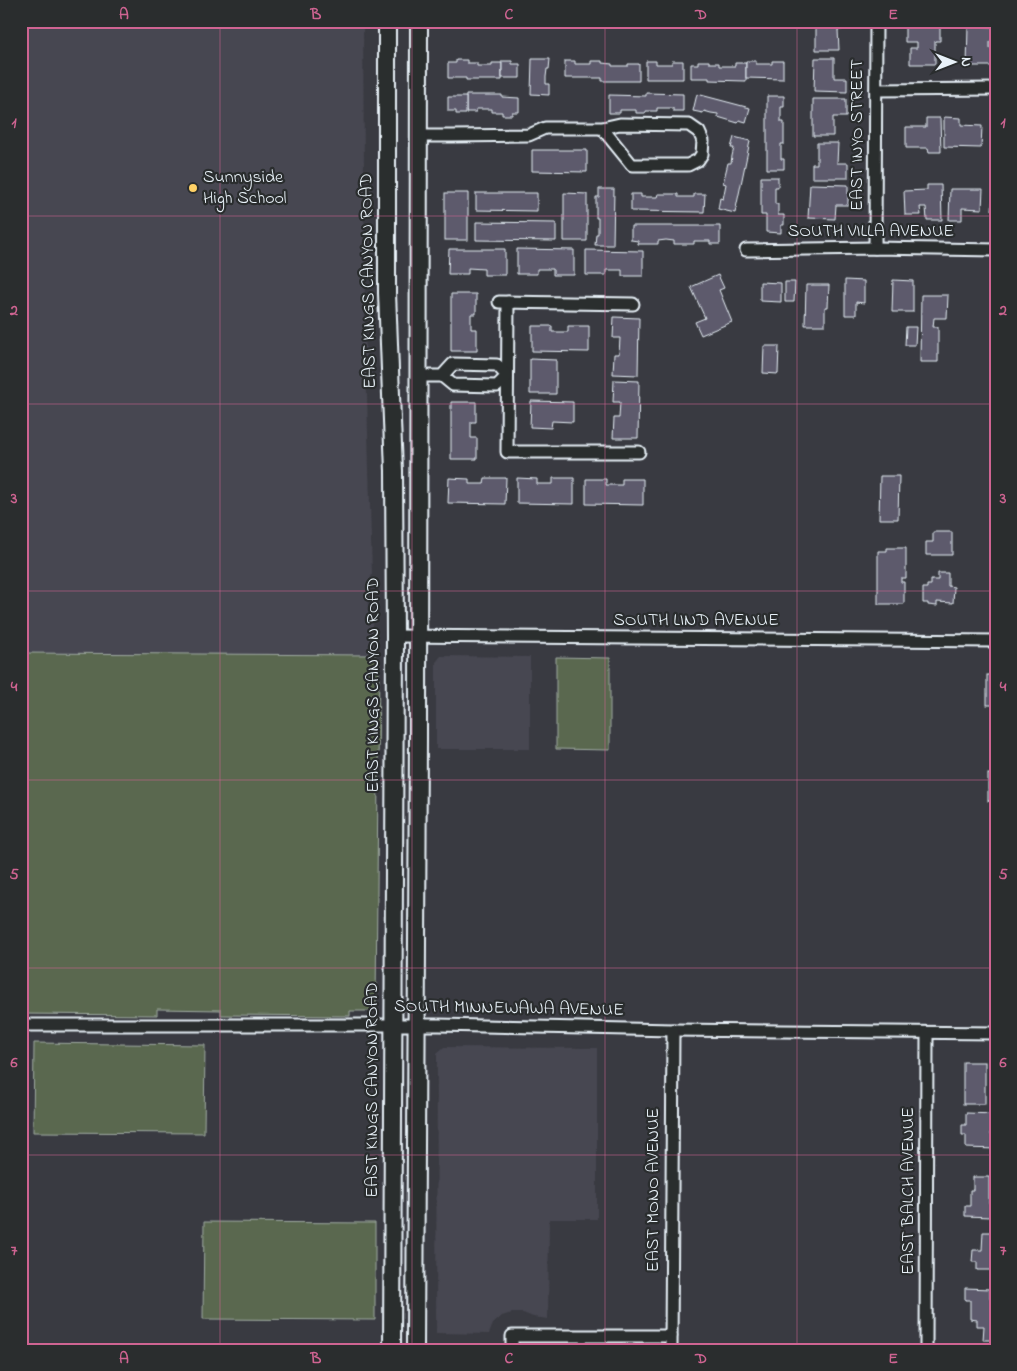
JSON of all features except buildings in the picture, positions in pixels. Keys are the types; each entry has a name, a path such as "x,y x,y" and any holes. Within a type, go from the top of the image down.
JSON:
{"main road":[{"name":"EAST KINGS CANYON ROAD","path":"387,21 387,293 394,472 395,636 392,1350"},
{"path":"415,1350 419,21"}],"street":[{"name":"EAST INYO STREET","path":"875,248 876,21"},
{"path":"876,90 996,89"},
{"path":"419,136 529,134 545,128 602,128 620,124 689,125 699,132 703,141 702,154 698,160 688,166 632,165 602,128"},
{"name":"SOUTH VILLA AVENUE","path":"746,250 875,248 996,250"},
{"path":"633,304 503,302 507,376 507,452 639,452"},
{"path":"442,376 453,364 497,365 507,376"},
{"path":"418,376 442,376 453,385 497,386 507,376"},
{"name":"SOUTH LIND AVENUE","path":"395,636 996,641"},
{"name":"SOUTH MINNEWAWA AVENUE","path":"21,1025 417,1025 996,1033"},
{"name":"EAST MONO AVENUE","path":"671,1350 673,1030"},
{"name":"EAST BALCH AVENUE","path":"926,1350 927,1033"},
{"path":"512,1350 512,1336 671,1336"}],"shaded area":[{"path":"21,21 363,21 365,324 372,575 367,585 368,609 373,619 374,655 21,653"},
{"path":"441,656 530,657 530,749 436,749 436,662"},
{"path":"444,1047 597,1048 597,1219 549,1219 548,1319 533,1317 523,1313 512,1313 502,1316 493,1324 489,1334 436,1333 437,1053"}],"green space":[{"path":"21,653 374,655 379,660 376,1005 374,1009 371,1011 350,1011 350,1016 221,1015 221,1010 157,1009 157,1015 21,1014"},
{"path":"556,657 610,658 610,750 556,749"},
{"path":"34,1043 205,1045 204,1133 33,1132"},
{"path":"204,1222 375,1223 375,1320 203,1319"}],"place":[{"name":"Sunnyside High School","path":"193,188"}]}
